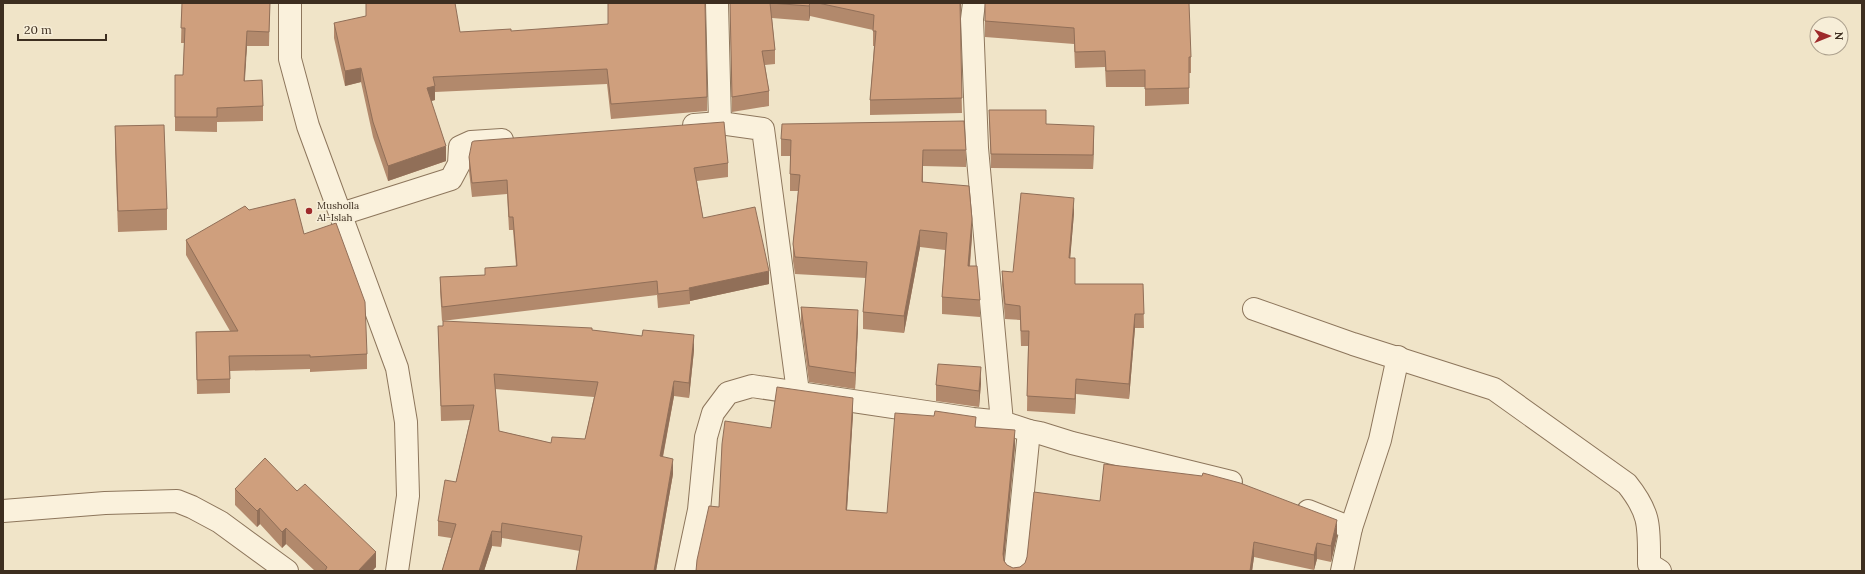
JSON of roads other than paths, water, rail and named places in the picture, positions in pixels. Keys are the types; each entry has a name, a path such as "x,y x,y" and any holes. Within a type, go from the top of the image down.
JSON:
{"street":[{"path":"290,3 290,59 295,82 308,126 397,368 406,422 408,496 396,571"},
{"path":"717,3 720,123"},
{"path":"974,3 972,19 977,148 1002,422"},
{"path":"674,126 720,123 771,129 798,392"},
{"path":"953,125 977,125"},
{"path":"341,214 451,180 459,164 460,147 471,142 518,138"},
{"path":"1254,309 1353,344 1398,357 1494,389 1627,484 1640,501 1649,528 1651,569"},
{"path":"1342,571 1351,528 1380,440 1398,357"},
{"path":"686,571 698,510 706,437 713,413 728,394 752,386 1002,422 1029,432 1040,433 1072,443 1251,488"},
{"path":"1015,571 1029,432"},
{"path":"3,511 104,503 177,501 220,522 287,571"},
{"path":"1286,503 1351,528"}],"place":[{"name":"Musholla Al-Islah","path":"309,211"}]}
